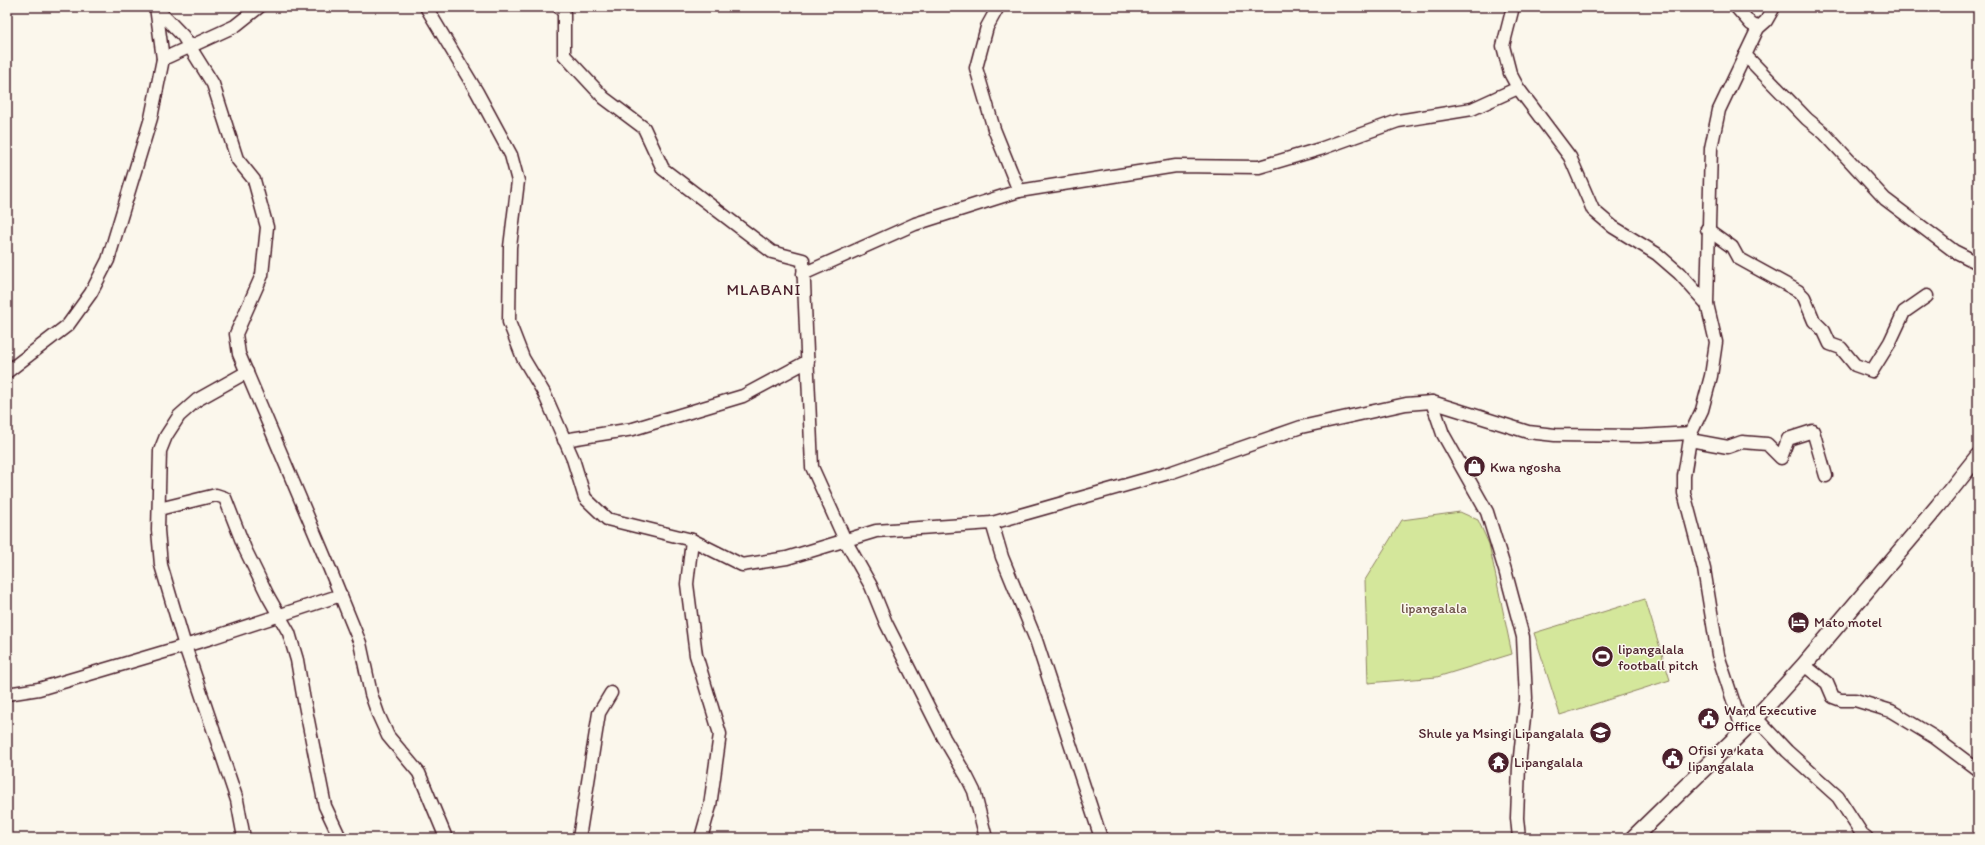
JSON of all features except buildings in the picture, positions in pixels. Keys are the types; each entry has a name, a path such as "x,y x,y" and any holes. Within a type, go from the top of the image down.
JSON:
{"main road":[{"path":"1634,838 1756,718 1804,665 1933,512 1978,456"}],"street":[{"path":"156,7 183,36 214,84 238,159 254,180 267,227 262,276 236,334 239,354 360,643 371,694 378,714 388,736 419,773 446,838"},
{"path":"7,372 68,325 91,293 108,260 151,118 164,59 156,7"},
{"path":"164,59 235,26 259,7"},
{"path":"426,7 477,92 511,154 518,181 510,247 509,322 523,358 544,393 573,459 585,498 607,519 692,540 742,565 787,558 876,531 992,523 1172,472 1301,427 1406,404 1432,402 1528,432 1590,437 1691,436 1728,447 1742,442 1768,444 1781,458 1788,439 1813,431 1826,476"},
{"path":"998,7 987,27 976,68 994,129 1019,191"},
{"path":"1513,7 1503,46 1510,73 1518,88 1570,156 1593,210 1613,227 1679,272 1707,304"},
{"path":"1736,7 1751,24 1758,28"},
{"path":"1742,731 1718,655 1704,570 1684,493 1684,476 1691,436 1702,410 1711,376 1716,342 1707,304 1708,229 1712,141 1719,110 1758,28 1766,21 1774,7"},
{"path":"564,9 564,55 604,98 644,128 663,169 772,252 803,260 812,467 845,540 871,586 886,623 944,738 974,791 986,838"},
{"path":"1745,55 1807,119 1824,133 1885,199 1954,251 1978,263"},
{"path":"804,274 915,224 1019,191 1176,166 1259,167 1320,149 1398,121 1472,108 1518,88"},
{"path":"1708,229 1732,247 1738,258 1798,291 1804,297 1814,321 1824,331 1830,344 1841,348 1855,366 1872,371 1890,342 1904,312 1927,296"},
{"path":"564,440 633,429 743,396 808,361"},
{"path":"244,838 237,800 185,646 161,564 158,530 160,451 166,436 179,416 197,400 246,372"},
{"path":"1432,402 1443,434 1487,512 1505,570 1522,637 1526,698 1517,818 1519,838"},
{"path":"159,509 216,495 226,498 245,549 268,596 289,633 298,660 302,695 325,806 340,838"},
{"path":"992,523 1002,557 1036,640 1100,838"},
{"path":"692,540 687,584 696,655 720,734 710,806 701,838"},
{"path":"7,694 39,689 185,646 341,595"},
{"path":"1804,665 1827,683 1833,697 1841,700 1855,700 1891,712 1934,737 1978,770"},
{"path":"579,838 599,713 610,693"},
{"path":"1756,718 1787,751 1838,797 1862,834 1867,838"}],"green space":[{"name":"lipangalala","path":"1460,512 1478,520 1489,544 1512,654 1437,677 1368,683 1365,580 1402,520"},
{"name":"lipangalala football pitch","path":"1645,599 1670,680 1560,715 1534,633"}],"place":[{"name":"Kwa ngosha","path":"1475,467"},
{"name":"Mato motel","path":"1798,622"},
{"name":"lipangalala football pitch","path":"1602,657"},
{"name":"Ward Executive Office","path":"1709,718"},
{"name":"Shule ya Msingi Lipangalala","path":"1600,733"},
{"name":"Ofisi ya kata lipangalala","path":"1672,758"},
{"name":"Lipangalala","path":"1498,762"}],"district":[{"name":"MLABANI","path":"764,289"}]}
